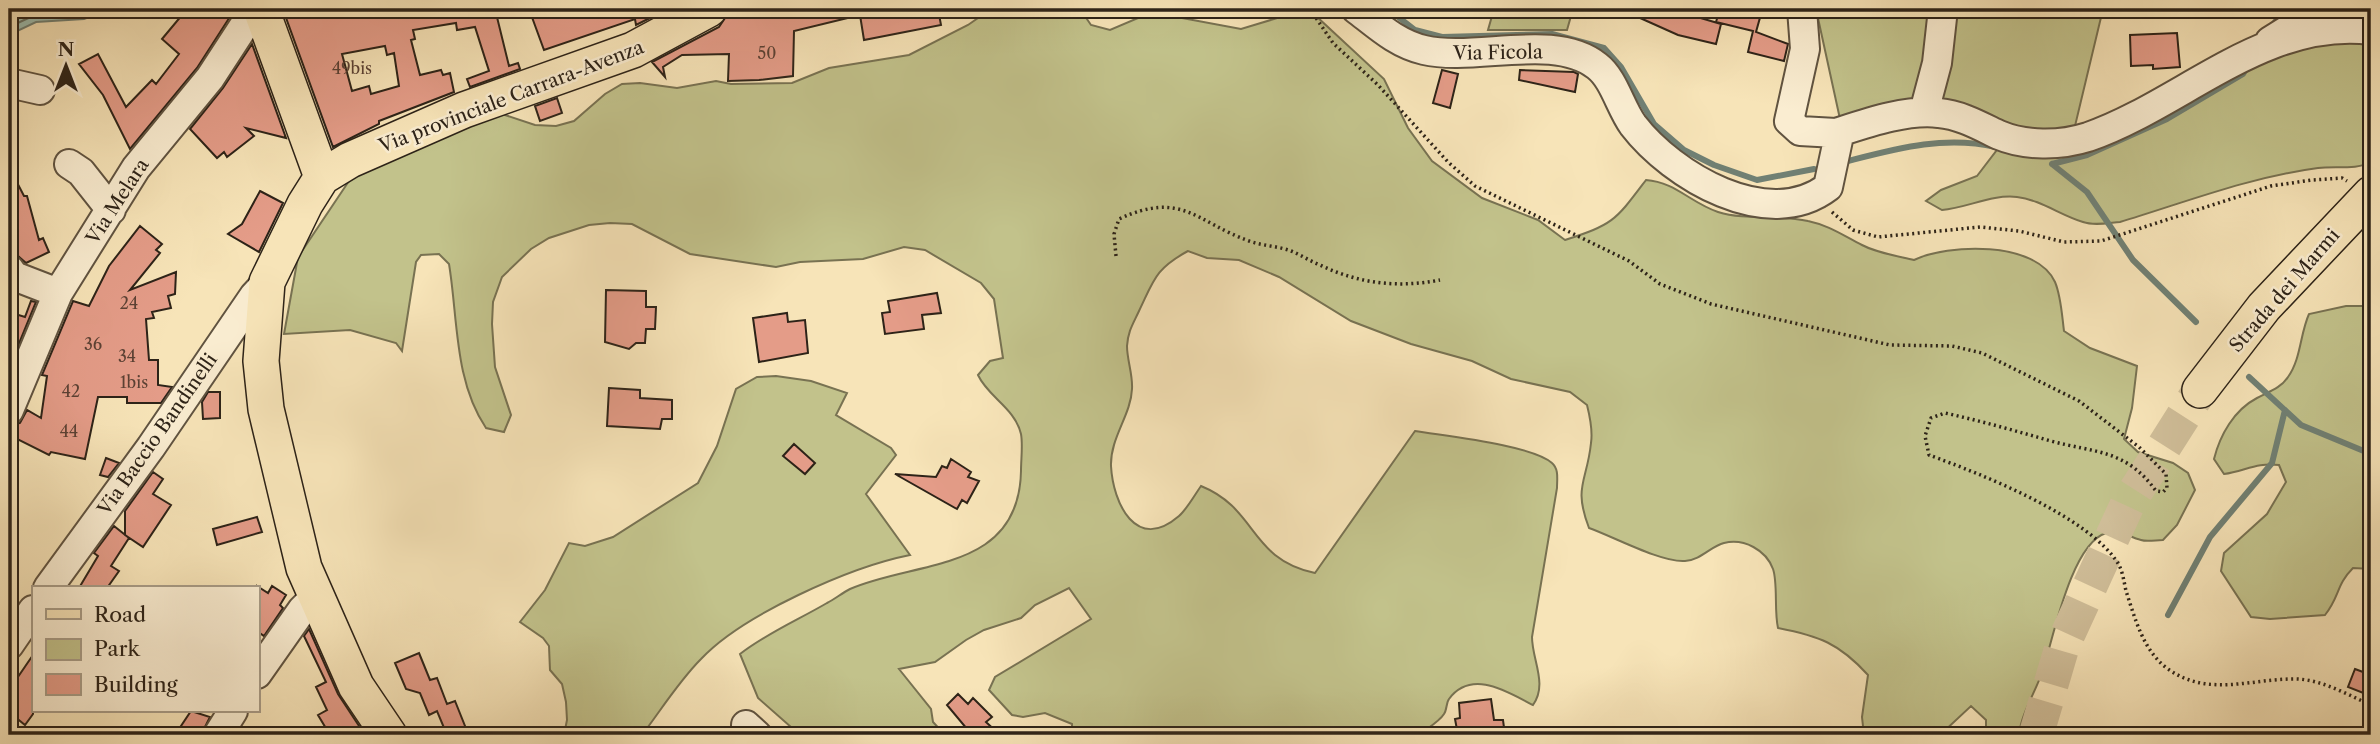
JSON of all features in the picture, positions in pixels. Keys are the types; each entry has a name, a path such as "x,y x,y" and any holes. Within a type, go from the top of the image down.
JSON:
{"main road":[{"path":"261,9 322,177"},
{"name":"Via provinciale Carrara-Avenza","path":"389,735 356,686 304,568 265,409 261,361 267,282 304,204 322,177 350,160 464,110 633,50 709,9"},
{"name":"Strada dei Marmi","path":"2200,390 2361,188"}],"street":[{"name":"Via Melara","path":"9,410 58,293 136,168 210,78 255,9"},
{"name":"Via Ficola","path":"1356,9 1393,38 1423,50 1463,55 1558,51 1583,58 1599,67 1634,127 1662,154 1717,192 1762,203 1791,205 1823,187"},
{"path":"1802,9 1805,49 1788,121 1800,131 1837,136 1924,112 1967,120 2020,141 2070,141 2136,115 2262,47 2294,26 2299,16 2297,9"},
{"path":"1924,112 1937,63 1942,9"},
{"path":"2262,47 2332,29 2371,30"},
{"path":"9,83 40,90"},
{"path":"1823,187 1837,136"},
{"path":"69,164 81,172 111,210"},
{"path":"14,280 58,293"},
{"name":"Via Baccio Bandinelli","path":"49,586 151,447 254,296 267,282"},
{"path":"259,671 302,610 316,596"},
{"path":"9,645 32,611"},
{"path":"218,735 232,712"}],"path":[{"path":"1310,9 1334,43 1475,187 1629,261 1660,284 1748,315 1840,335 1890,345 1952,346 1982,353 2079,401 2139,447 2166,474 2167,488 2163,492 2156,491 2137,470 2115,456 2090,447 2055,442 1945,413 1931,418 1925,436 1929,455 2038,502 2102,542 2120,568 2143,639 2156,659 2169,670 2194,682 2213,686 2297,679 2320,682 2371,705"},
{"path":"1823,187 1853,230 1878,237 1980,227 2019,230 2064,242 2101,241 2271,186 2342,178 2361,188"},
{"path":"1116,256 1114,234 1119,219 1135,211 1167,206 1207,218 1249,241 1290,250 1323,267 1386,286 1440,280"}],"green space":[{"path":"991,9 1080,9 1091,25 1110,30 1145,15 1166,15 1241,29 1297,12 1316,16 1384,79 1408,128 1432,161 1482,198 1538,220 1565,240 1604,225 1620,213 1646,180 1666,185 1718,212 1808,221 1874,250 1914,260 1947,251 1968,249 2011,252 2030,259 2045,268 2055,282 2064,331 2090,348 2137,366 2132,408 2124,439 2138,452 2173,463 2188,473 2195,490 2177,525 2163,540 2143,541 2120,532 2111,532 2094,541 2083,555 2065,594 2043,670 2019,735 1986,735 1986,720 1971,706 1940,735 1864,735 1862,717 1868,675 1828,642 1778,628 1773,569 1760,551 1746,544 1732,542 1719,545 1691,560 1675,560 1651,554 1589,528 1582,502 1582,484 1591,443 1591,424 1587,405 1570,392 1511,379 1472,361 1411,344 1351,321 1279,277 1239,260 1207,258 1188,251 1177,257 1157,276 1128,336 1131,399 1114,446 1111,466 1116,495 1130,519 1139,526 1151,529 1164,526 1182,513 1201,486 1234,507 1277,557 1315,573 1415,431 1508,446 1542,457 1556,468 1557,488 1532,637 1539,680 1539,689 1533,705 1502,690 1479,684 1458,690 1447,702 1442,717 1419,735 1072,735 1072,724 1045,713 1023,717 1012,715 989,690 995,677 1091,619 1069,588 1035,605 1021,618 984,630 935,662 899,669 931,709 933,722 945,735 800,735 758,698 740,654 850,589 933,566 983,546 1003,528 1016,504 1021,471 1021,434 1013,417 978,375 990,361 1003,358 994,299 981,283 925,250 904,247 863,259 800,262 776,267 690,254 632,224 589,225 549,238 531,249 502,277 493,302 492,324 495,367 511,415 504,432 486,428 468,390 459,349 449,264 439,254 421,255 416,262 402,351 396,343 350,330 284,334 298,257 353,175 499,113 535,125 556,126 574,121 605,94 622,84 640,83 677,88 716,81 731,84 792,83 829,68 909,55 968,25"},
{"path":"1494,9 1573,9 1567,30 1488,30"},
{"path":"1816,9 1935,9 1920,99 1840,119"},
{"path":"1951,9 2103,9 2075,126 2033,134 1935,101"},
{"path":"2371,40 2371,162 2366,164 2318,168 2268,177 2120,222 2083,222 2034,201 2017,197 1998,197 1942,210 1926,201 1941,190 1977,176 2000,146 2150,122 2212,92 2264,61 2308,45"},
{"path":"2346,306 2371,306 2371,569 2353,568 2325,615 2270,619 2251,617 2221,571 2224,553 2267,514 2286,482 2279,465 2257,466 2224,474 2214,459 2224,432 2241,409 2278,387 2288,377 2309,314"},
{"path":"776,376 811,381 847,393 836,415 891,448 896,455 866,494 910,555 858,570 798,595 719,642 678,686 642,735 564,735 566,702 562,684 550,670 549,646 543,638 520,622 545,590 569,543 585,546 613,537 698,483 717,446 736,389 757,377"}],"water":[{"path":"9,9 111,9 84,19 36,22 9,35"}],"building":[{"path":"187,9 235,9 197,68 130,149 103,95 79,64 98,54 126,107 152,80 156,84 179,54 162,39"},
{"path":"302,9 495,9 509,66 518,63 520,69 470,87 467,79 489,71 475,27 457,30 456,23 413,30 415,39 411,40 420,75 441,70 443,75 450,73 454,92 379,121 379,124 333,147 285,15","holes":["385,46 387,55 394,53 399,86 371,94 369,86 352,91 342,54"]},
{"path":"529,9 603,9 605,13 652,9 653,12 652,17 636,25 635,19 544,50"},
{"path":"778,9 938,9 941,25 864,40 860,15 794,31 793,76 728,81 729,54 682,55 663,67 665,77 652,62 719,27 729,12"},
{"path":"1620,9 1670,9 1721,24 1716,44 1678,35"},
{"path":"1720,9 1761,14 1756,32 1788,44 1784,61 1748,52 1753,31 1716,22"},
{"path":"2177,33 2180,67 2153,69 2153,65 2131,66 2130,35"},
{"path":"252,44 286,138 246,128 254,136 227,157 224,152 217,158 190,129 223,88"},
{"path":"1442,70 1458,74 1450,108 1433,103"},
{"path":"1520,70 1574,72 1578,74 1575,92 1519,80"},
{"path":"557,98 562,113 540,121 535,106"},
{"path":"9,167 24,196 27,196 39,240 43,238 49,252 26,263 9,248"},
{"path":"260,191 283,203 259,252 228,234 242,224"},
{"path":"140,226 162,244 156,250 160,253 130,290 176,272 175,294 168,296 171,308 152,312 154,318 146,319 149,360 158,360 158,385 172,387 161,403 127,403 127,397 98,397 85,459 51,452 49,455 9,435 9,426 20,423 27,410 41,418 47,376 42,375 73,301 89,306 109,266"},
{"path":"606,290 646,291 646,307 656,307 655,329 646,329 645,343 636,343 629,349 605,342"},
{"path":"937,293 941,313 922,315 924,329 885,334 882,313 890,312 888,301"},
{"path":"31,301 36,302 9,368 9,312 25,317"},
{"path":"787,313 788,322 805,320 808,353 759,362 753,318"},
{"path":"609,388 640,390 640,398 672,400 672,419 662,419 660,429 607,426"},
{"path":"208,392 220,392 220,418 203,419 202,402"},
{"path":"794,444 815,463 805,474 783,456"},
{"path":"106,458 119,463 108,477 100,475"},
{"path":"951,459 971,472 968,477 979,481 967,503 962,500 957,509 895,474 936,477 942,466 947,468"},
{"path":"153,472 163,479 153,494 171,505 143,547 125,535 125,511"},
{"path":"257,517 262,532 217,545 213,529"},
{"path":"114,526 129,538 111,566 119,571 108,586 80,586 98,556 94,553"},
{"path":"272,586 286,595 280,605 283,608 264,636 259,632 259,587 268,593"},
{"path":"309,629 338,694 365,735 330,735 318,715 327,710 316,687 326,682 304,636"},
{"path":"419,653 430,680 437,678 447,704 455,701 467,731 447,735 437,711 429,715 420,693 406,689 395,663"},
{"path":"32,656 33,714 25,725 9,712 9,690"},
{"path":"2355,669 2371,675 2371,696 2348,687"},
{"path":"958,694 968,704 973,698 992,717 986,722 1000,735 972,735 947,705"},
{"path":"1491,699 1494,720 1503,720 1505,735 1458,735 1455,719 1460,718 1459,703"},
{"path":"190,712 210,717 201,735 175,735"}],"waterway":[{"path":"1388,9 1415,30 1442,37 1552,34 1604,48 1621,67 1654,124 1684,150 1714,165 1757,180 1814,169"},
{"path":"2272,26 2285,9"},
{"path":"2052,164 2087,155 2167,119 2243,74 2248,66"},
{"path":"1844,162 1901,148 1938,143 1957,142 1996,147"},
{"path":"2052,164 2087,192 2133,260 2196,322"},
{"path":"2249,377 2301,425 2371,454"},
{"path":"2168,615 2210,537 2272,463 2285,410"}],"tunnel":[{"path":"2036,735 2062,647 2128,503 2200,390"}]}
